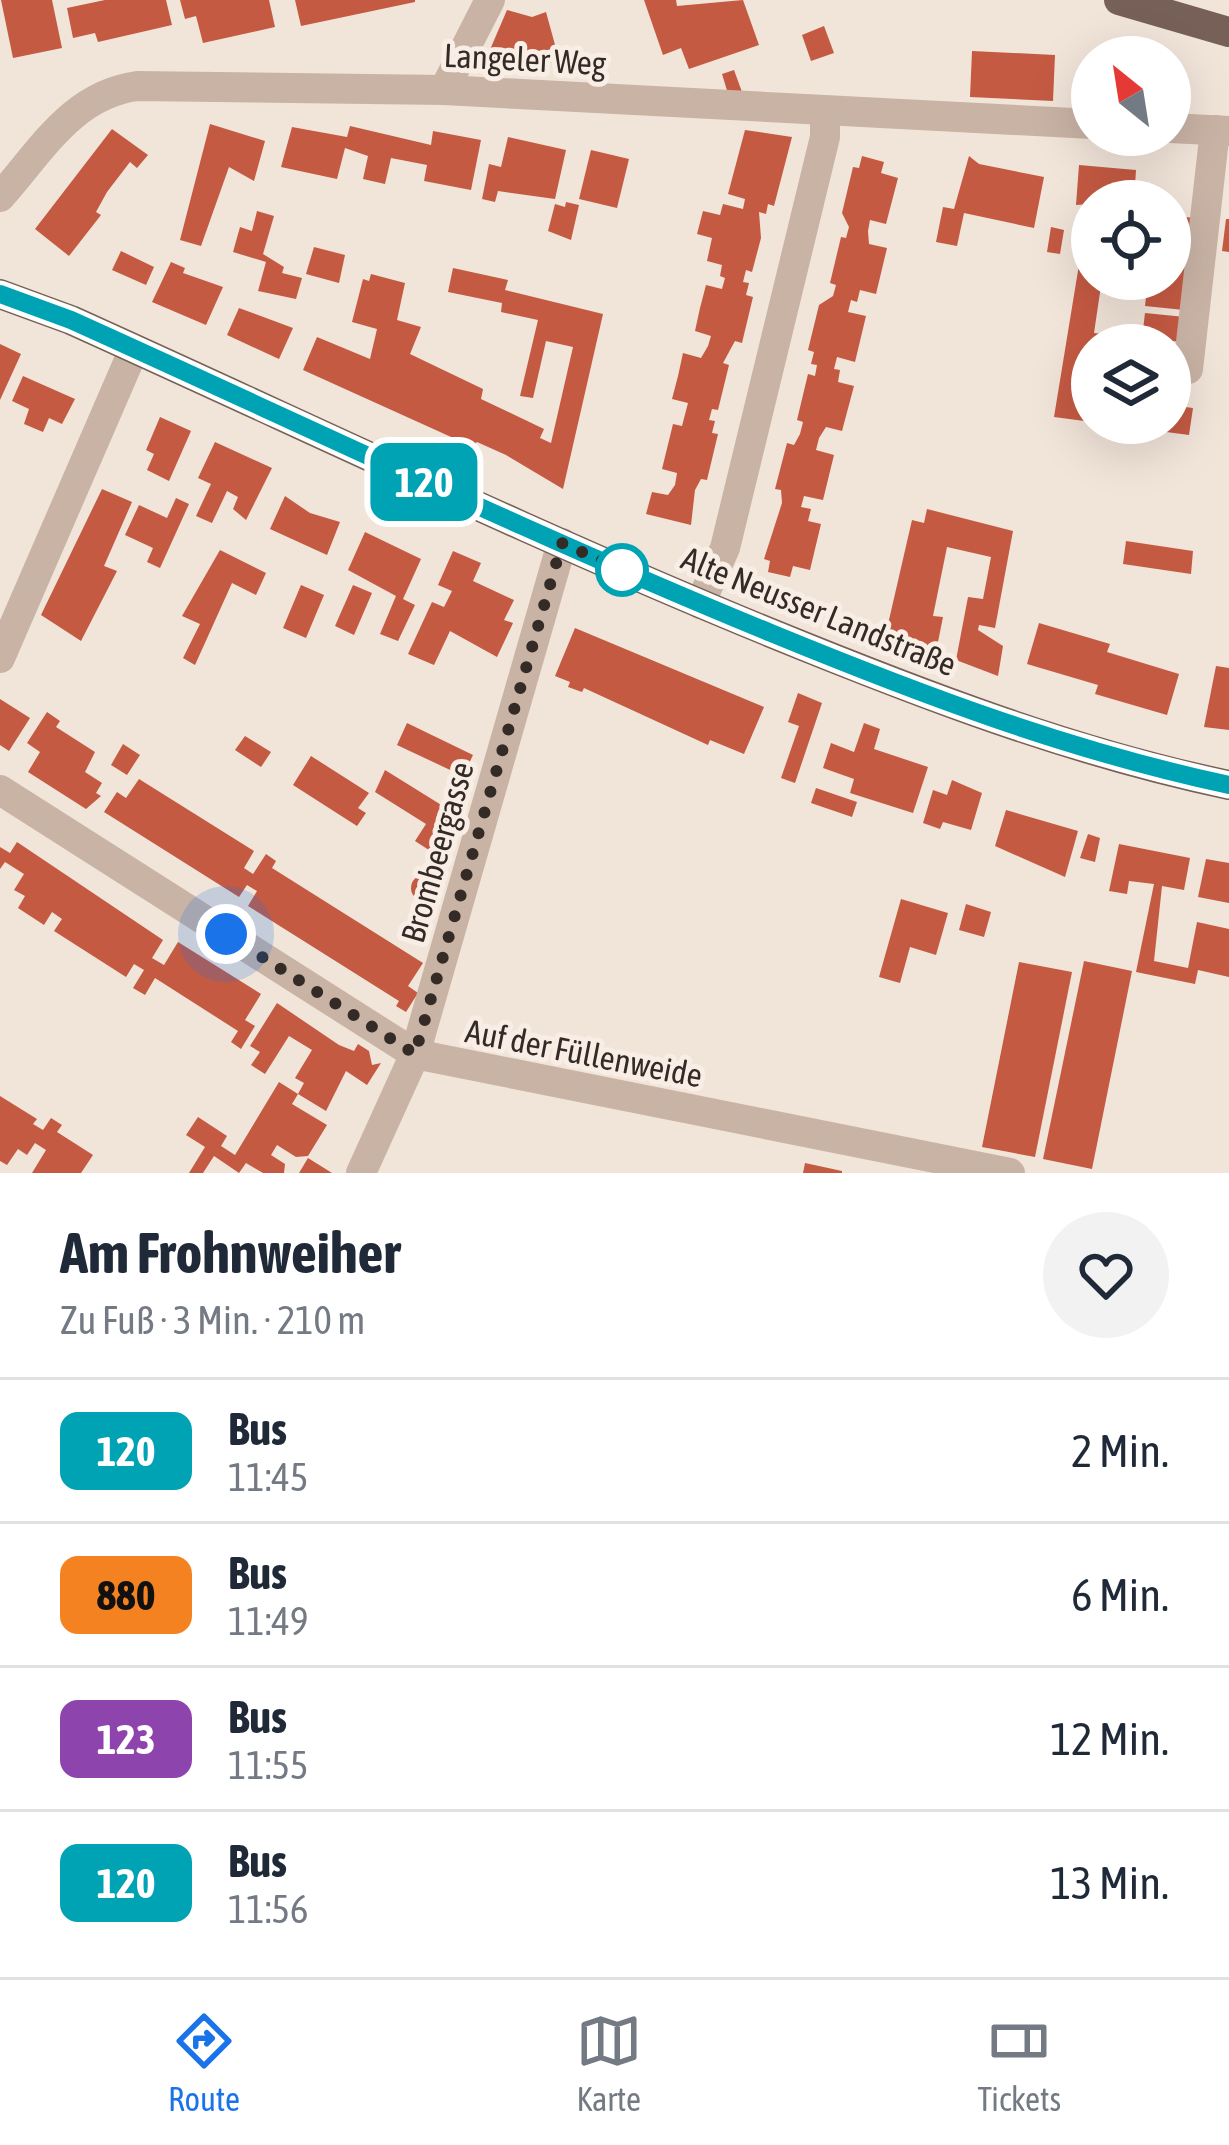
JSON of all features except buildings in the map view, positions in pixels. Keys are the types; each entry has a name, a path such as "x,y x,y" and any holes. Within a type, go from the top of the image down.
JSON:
{"main road":[{"path":"1119,0 1229,32"},
{"name":"Alte Neusser Landstraße","path":"0,294 134,349 700,604 1115,761 1229,785"}],"street":[{"path":"444,90 490,0"},
{"name":"Langeler Weg","path":"0,197 80,106 103,91 137,86 444,90 1071,123"},
{"path":"700,604 725,548 825,137 825,113"},
{"path":"1191,129 1222,130 1191,348"},
{"path":"0,658 134,349"},
{"name":"Brombeergasse","path":"361,1173 415,1054 562,543"},
{"name":"Auf der Füllenweide","path":"0,790 415,1054 1010,1173"}],"bus line":[{"name":"120","path":"0,294 71,320 570,547 850,665 1115,761 1229,785"}],"route":[{"path":"226,934 415,1054 562,543 627,572 622,570"}]}
